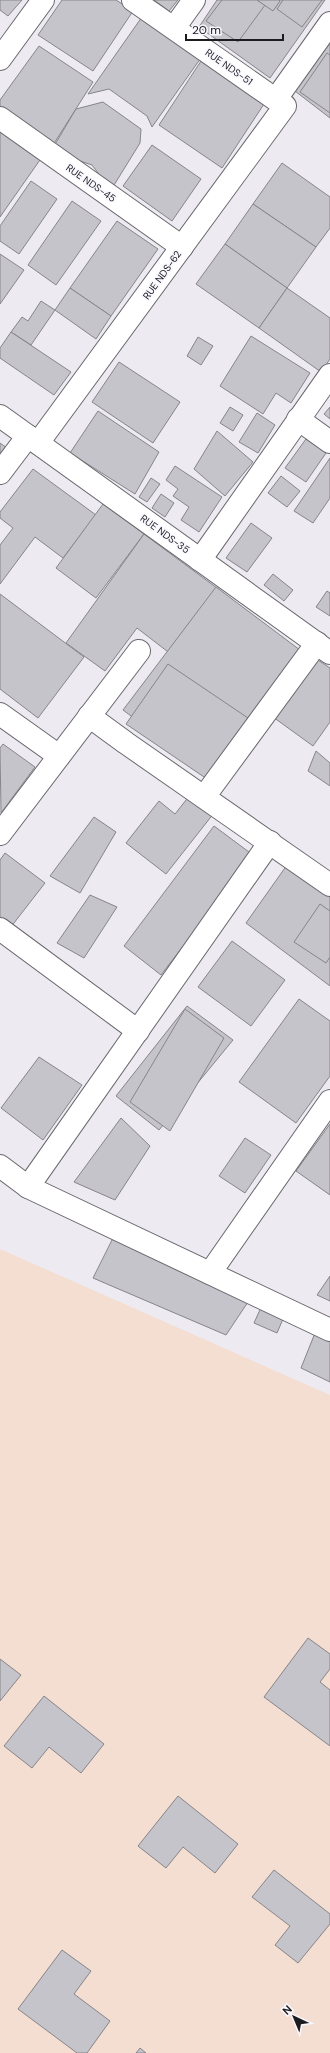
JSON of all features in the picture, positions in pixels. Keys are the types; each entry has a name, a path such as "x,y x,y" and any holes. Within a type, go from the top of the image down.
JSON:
{"street":[{"path":"0,59 43,0"},
{"name":"RUE NDS-51","path":"133,0 280,103"},
{"path":"174,28 194,0"},
{"name":"RUE NDS-62","path":"0,472 33,440 182,247 280,103 330,24"},
{"name":"RUE NDS-45","path":"0,118 182,247"},
{"path":"200,560 330,375"},
{"name":"RUE NDS-35","path":"0,416 323,648"},
{"path":"298,419 330,442"},
{"path":"204,798 323,648"},
{"path":"0,834 138,651"},
{"path":"0,714 59,756"},
{"path":"89,716 330,885"},
{"path":"28,1187 270,842"},
{"path":"0,929 138,1031"},
{"path":"210,1273 330,1101"},
{"path":"0,1166 28,1187 330,1330"}],"shaded area":[{"path":"0,1249 330,1395 330,2053 0,2053"}],"building":[{"path":"0,0 22,0 8,16 0,10"},
{"path":"62,0 116,0 133,11 93,71 38,35"},
{"path":"154,0 178,0 169,11"},
{"path":"217,0 325,0 270,78 199,27"},
{"path":"222,0 257,0 265,5 238,42 206,21"},
{"path":"257,0 279,0 280,1 273,11"},
{"path":"283,0 322,0 302,27 277,9"},
{"path":"144,14 203,55 152,127 147,116 109,89 88,94"},
{"path":"330,43 330,118 295,91"},
{"path":"39,46 93,82 53,145 0,107 0,100"},
{"path":"327,53 330,55 330,113 300,92"},
{"path":"201,61 264,104 222,168 159,125"},
{"path":"103,102 141,129 140,143 111,190 92,165 51,151 76,109"},
{"path":"2,129 42,157 0,217 0,133"},
{"path":"152,145 201,179 172,221 123,186"},
{"path":"282,163 330,197 330,228 316,247 253,204"},
{"path":"31,181 57,199 19,254 0,241 0,226"},
{"path":"72,201 101,221 56,285 28,265"},
{"path":"253,204 316,247 287,288 225,244"},
{"path":"117,221 158,249 111,316 70,288"},
{"path":"225,244 287,288 259,328 196,284"},
{"path":"0,254 24,270 0,304"},
{"path":"70,288 111,316 96,339 55,310"},
{"path":"287,288 330,318 330,359 321,372 259,328"},
{"path":"41,301 55,310 31,345 11,332 22,317 28,321"},
{"path":"11,332 71,372 54,395 0,358 0,348"},
{"path":"251,336 310,373 291,403 276,393 263,414 220,386"},
{"path":"198,337 213,346 201,365 187,356"},
{"path":"119,362 180,402 153,443 92,402"},
{"path":"230,407 243,415 233,431 220,423"},
{"path":"330,407 330,419 324,414"},
{"path":"98,411 159,452 135,494 70,453"},
{"path":"257,413 275,425 258,453 239,442"},
{"path":"217,431 253,462 225,496 194,469"},
{"path":"306,439 326,453 306,482 285,468"},
{"path":"0,443 14,453 0,471"},
{"path":"330,458 330,498 313,523 294,511"},
{"path":"175,466 222,497 199,532 181,520 189,507 173,496 178,489 166,480"},
{"path":"33,469 96,515 63,558 35,537 0,584 0,545 13,528 0,518 0,512"},
{"path":"281,476 300,491 287,507 268,493"},
{"path":"151,478 160,484 147,502 139,497"},
{"path":"161,494 174,503 165,517 152,508"},
{"path":"103,504 144,534 96,598 56,568"},
{"path":"251,523 272,538 247,572 226,558"},
{"path":"144,534 221,591 172,655 137,628 105,671 66,643"},
{"path":"273,574 293,590 284,601 264,585"},
{"path":"216,587 304,653 212,776 123,710"},
{"path":"327,591 330,593 330,616 316,607"},
{"path":"0,594 84,657 38,718 0,689"},
{"path":"315,658 330,668 330,722 313,746 273,717"},
{"path":"168,664 248,718 207,779 126,724"},
{"path":"3,744 35,767 1,813 0,748"},
{"path":"316,751 330,763 330,786 308,771"},
{"path":"190,795 214,813 166,874 126,843 159,801 175,814"},
{"path":"94,817 116,832 80,893 50,876"},
{"path":"214,826 253,855 161,975 124,946"},
{"path":"5,853 45,883 7,932 0,927 0,860"},
{"path":"287,865 330,896 330,986 246,923"},
{"path":"90,895 117,907 84,958 57,943"},
{"path":"320,904 330,911 330,957 326,963 294,942"},
{"path":"232,941 285,980 251,1026 198,987"},
{"path":"299,999 330,1021 330,1076 296,1123 239,1082"},
{"path":"187,1006 233,1040 159,1130 116,1096"},
{"path":"185,1009 224,1038 170,1131 130,1102"},
{"path":"39,1057 82,1085 43,1140 1,1108"},
{"path":"121,1118 150,1146 115,1200 74,1182"},
{"path":"330,1124 330,1195 296,1171"},
{"path":"245,1138 271,1155 245,1193 219,1176"},
{"path":"114,1236 248,1302 226,1335 93,1278"},
{"path":"330,1276 330,1301 317,1295"},
{"path":"263,1303 286,1312 277,1333 254,1323"},
{"path":"315,1333 330,1340 330,1382 301,1368"},
{"path":"308,1638 330,1654 330,1669 320,1682 330,1690 330,1746 264,1697"},
{"path":"0,1659 21,1675 0,1701"},
{"path":"44,1696 104,1744 81,1773 49,1747 32,1768 4,1746"},
{"path":"178,1796 238,1844 215,1873 183,1847 166,1868 138,1846"},
{"path":"274,1870 330,1914 330,1924 298,1963 275,1945 290,1926 252,1897"},
{"path":"62,1950 91,1971 74,1994 110,2021 87,2053 77,2053 18,2009"},
{"path":"140,2048 146,2053 136,2053"}]}
